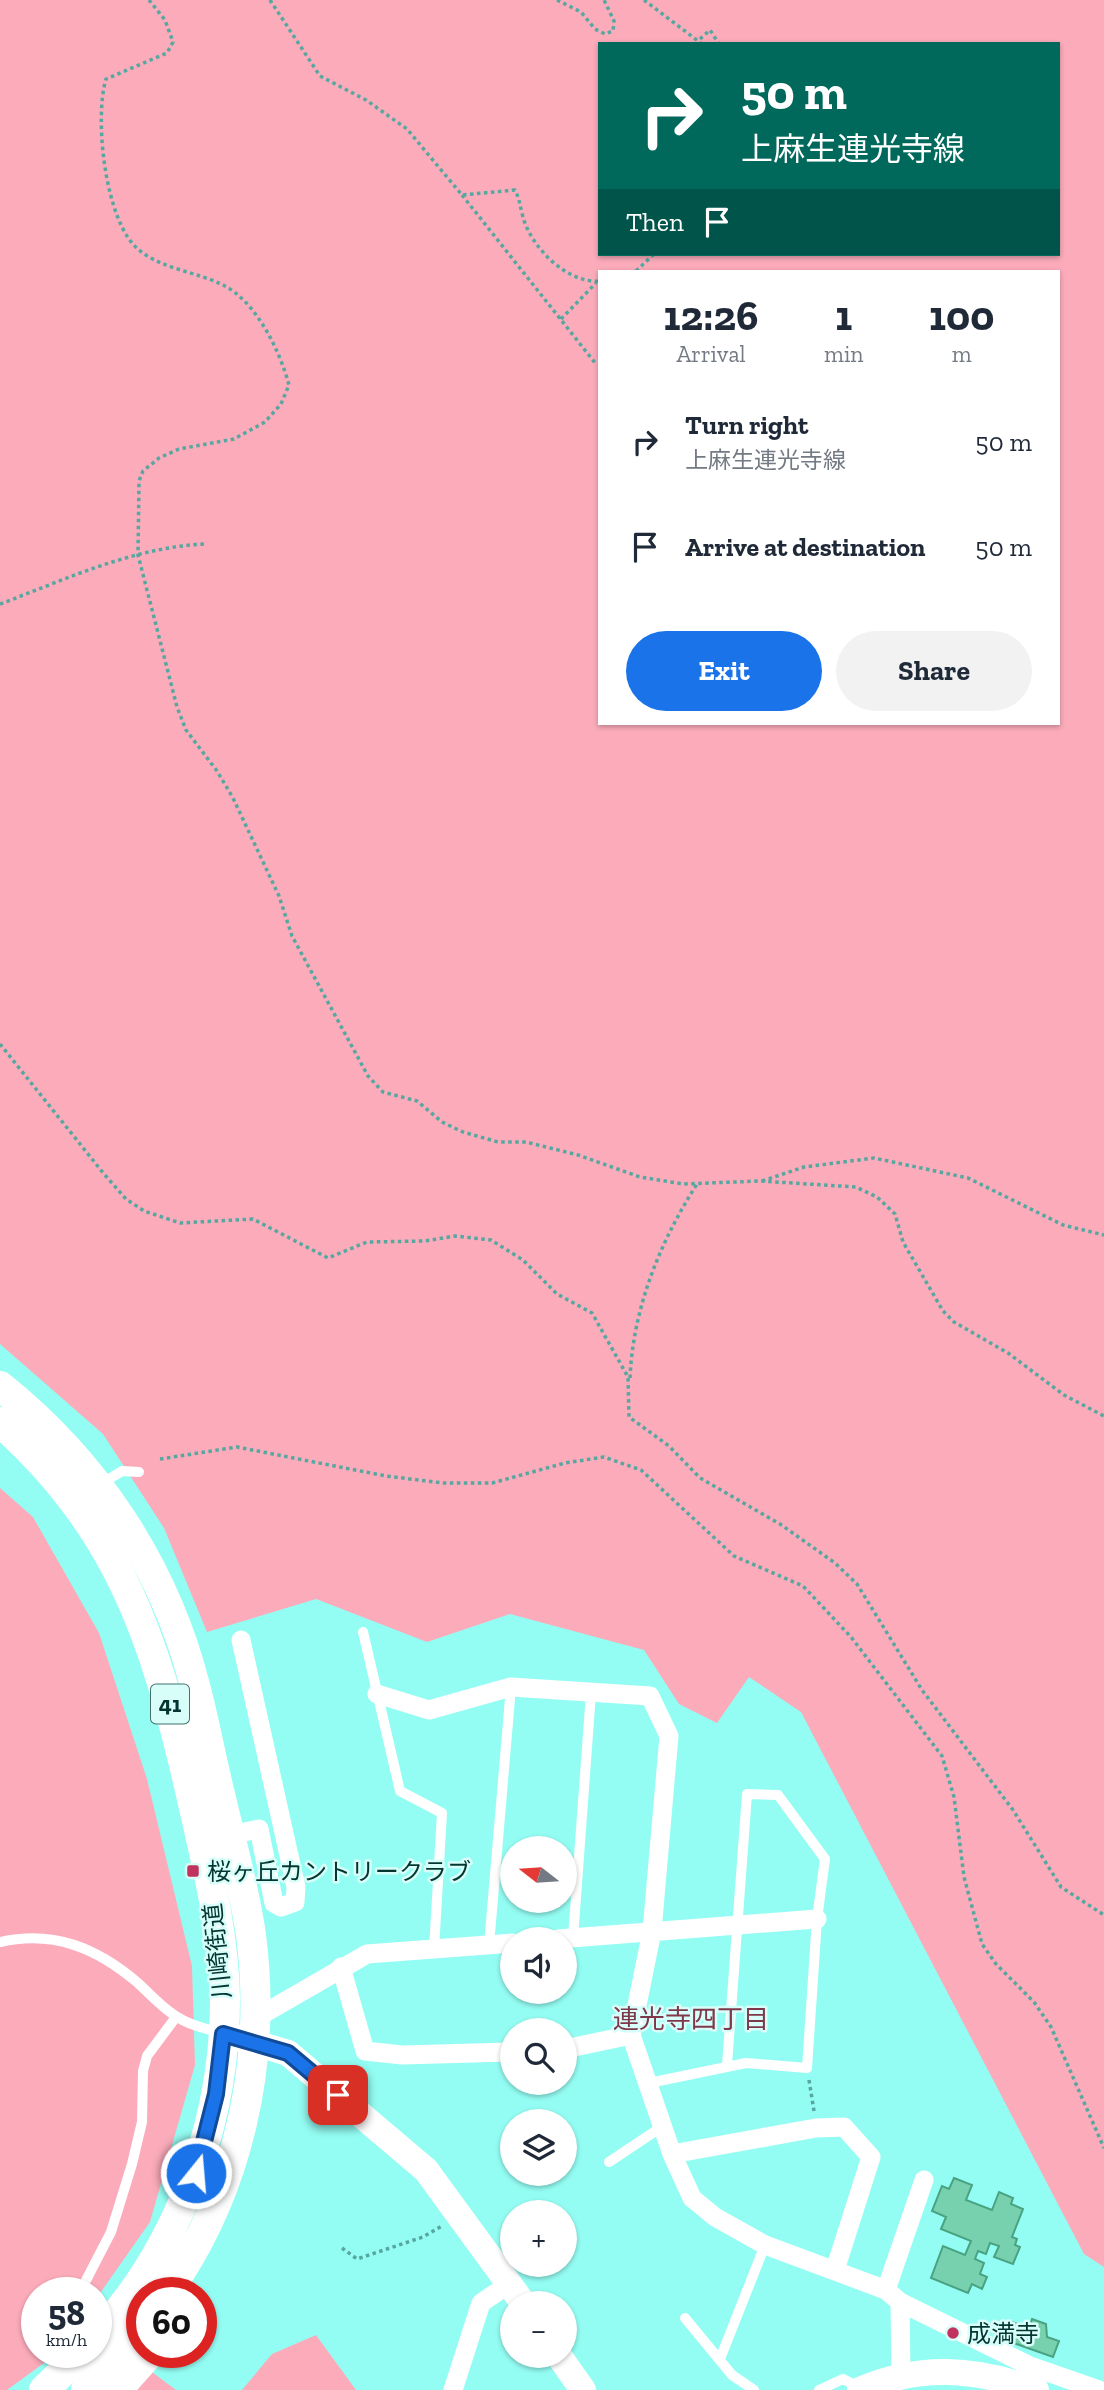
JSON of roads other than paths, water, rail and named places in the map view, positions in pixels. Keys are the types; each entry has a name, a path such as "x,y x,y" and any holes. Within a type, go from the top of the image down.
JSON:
{"main road":[{"name":"川崎街道","path":"0,1386 43,1421 87,1494 150,1567 182,1643 250,1933 256,2030 252,2073 234,2155 212,2213 176,2277"},
{"name":"川崎街道","path":"0,1422 53,1472 87,1494 102,1539 138,1608 165,1686 217,1921 225,1998 223,2034 208,2134 184,2203 147,2271 112,2317"},
{"path":"223,2034 256,2030 396,2142 426,2170 515,2291"},
{"name":"41","path":"199,2277 214,2245 226,2204 234,2155"},
{"path":"86,2390 126,2346"},
{"path":"44,2390 67,2368"},
{"path":"117,2390 137,2368"},
{"path":"567,2368 583,2390"},
{"path":"860,2390 901,2375 954,2371 981,2374 1035,2390"}],"street":[{"path":"229,1835 259,1829 274,1903 281,1907 295,1902 296,1887 241,1640"},
{"path":"377,1694 429,1710 511,1687 650,1696 668,1736 652,1931 631,2035 672,2154 692,2198 715,2217 765,2245 835,2270 893,2296 1030,2366 1099,2390"},
{"path":"577,1937 736,1923 817,1919"},
{"path":"256,2030 341,1966 367,1954 500,1944"},
{"path":"341,1966 365,2051 402,2055 500,2052"},
{"path":"577,2046 631,2035"},
{"path":"672,2154 816,2128 844,2127 871,2157 835,2270"},
{"path":"901,2375 893,2296 923,2180"},
{"path":"453,2390 481,2303 500,2298"}],"lane":[{"path":"87,1494 122,1471 139,1472"},
{"path":"363,1632 400,1791 442,1813 434,1949"},
{"path":"489,1945 511,1687"},
{"path":"567,1927 591,1693"},
{"path":"649,2083 746,2063 807,2068 817,1919 825,1859 778,1795 747,1794 727,2065"},
{"path":"0,1942 39,1937 61,1939 85,1947 125,1972 176,2017 223,2034"},
{"path":"87,2277 111,2232 132,2164 142,2122 143,2071 147,2056 176,2017"},
{"path":"609,2162 663,2126"},
{"path":"720,2359 765,2245"},
{"path":"685,2318 732,2375 754,2390"},
{"path":"819,2390 843,2379 851,2383 853,2390"}],"place":[{"name":"桜ヶ丘カントリークラブ","path":"193,1871"},
{"name":"成満寺","path":"953,2333"}],"district":[{"name":"連光寺四丁目","path":"691,2019"}]}
